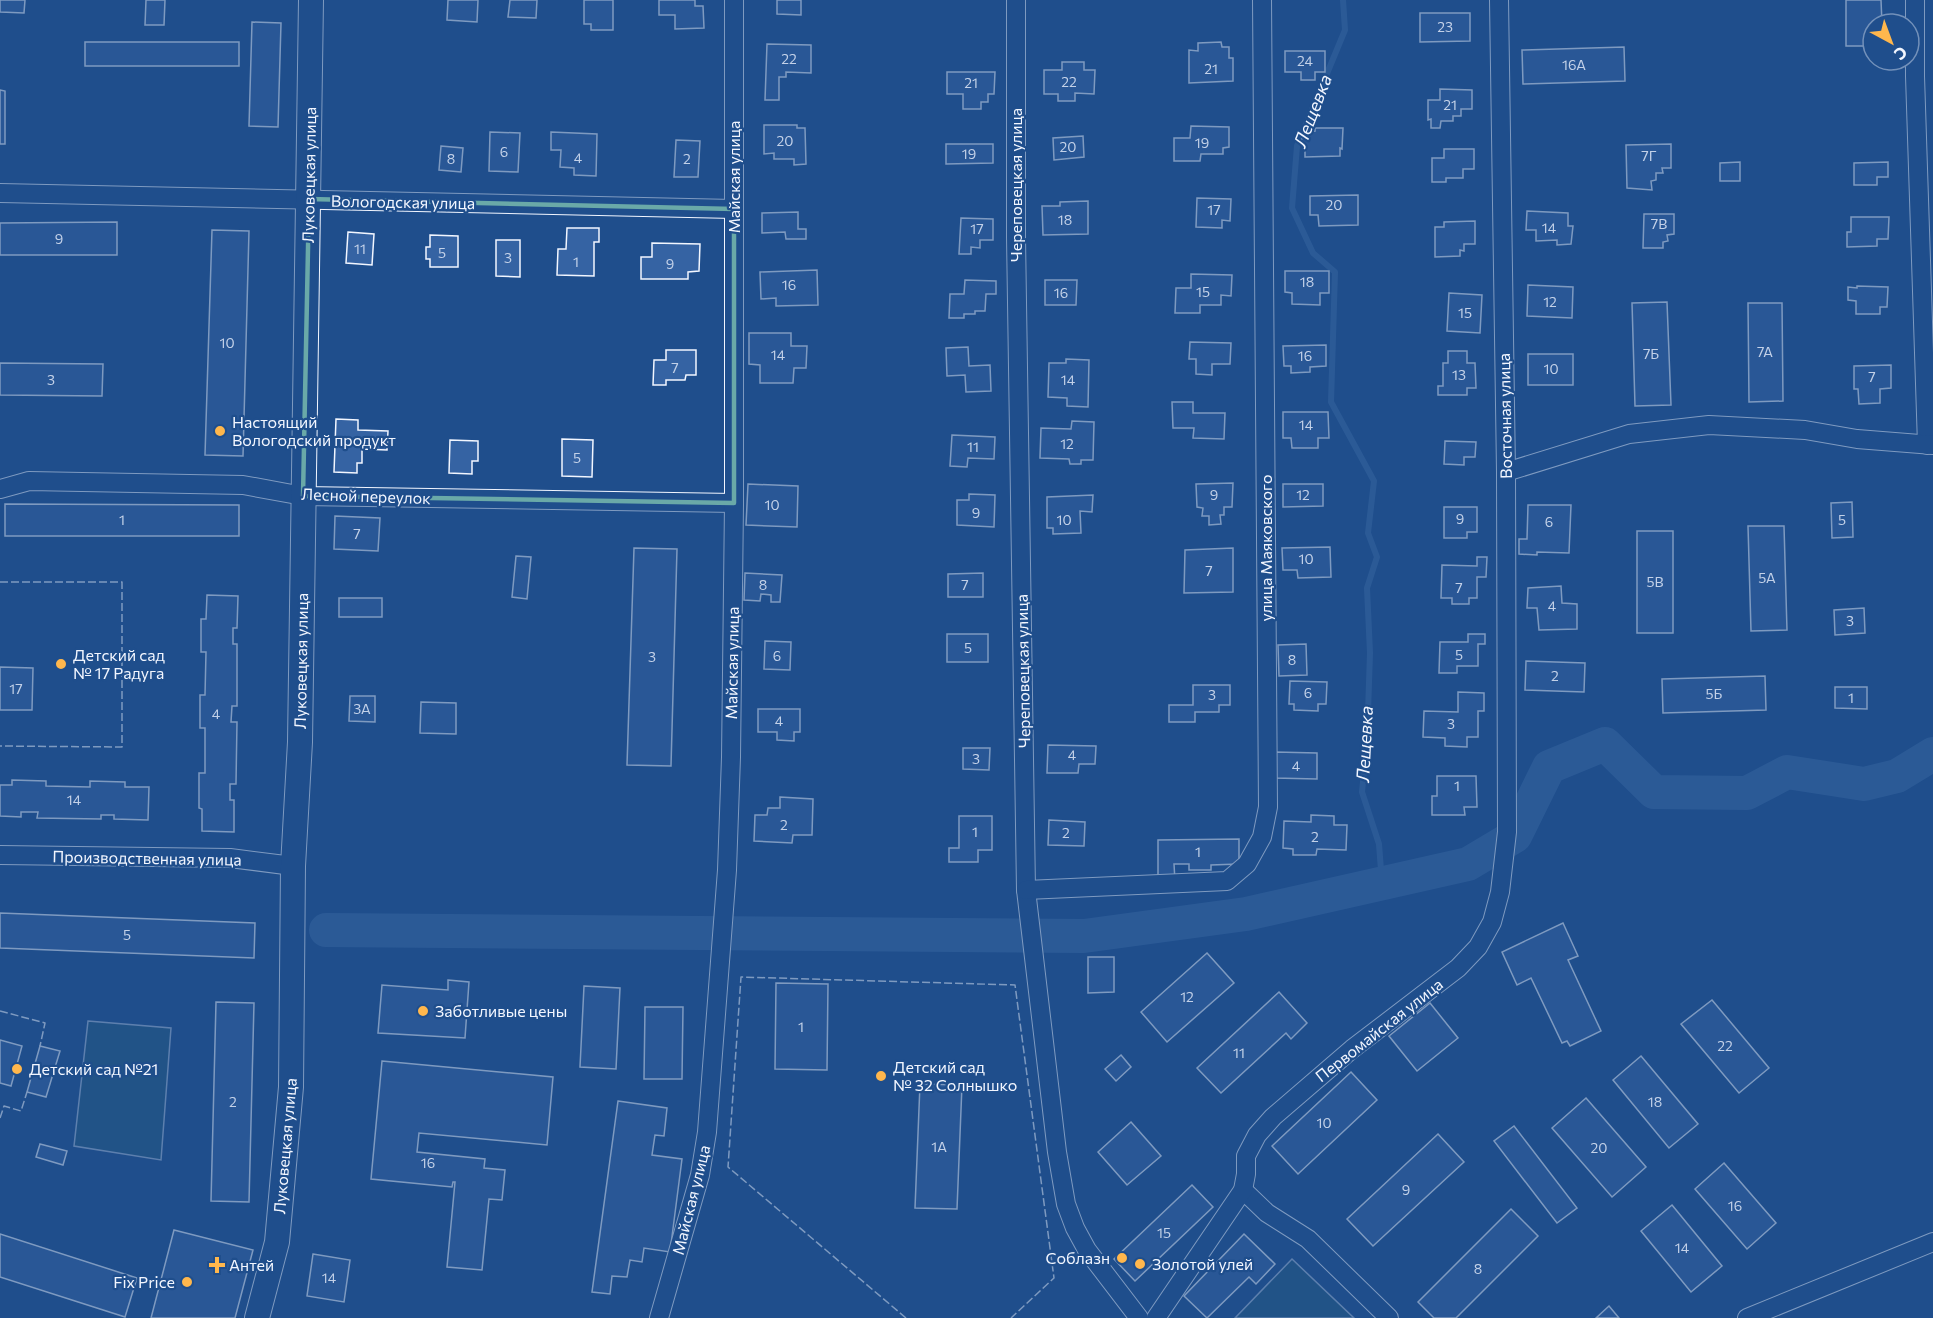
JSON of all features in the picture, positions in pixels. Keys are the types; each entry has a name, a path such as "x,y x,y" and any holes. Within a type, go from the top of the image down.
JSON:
{"street":[{"name":"Луковецкая улица","path":"257,1318 277,1242 291,1087 293,866 300,742 311,0"},
{"name":"Майская улица","path":"659,1318 700,1175 707,1132 724,904 731,757 734,503 734,0"},
{"name":"Череповецкая улица","path":"1016,0 1016,237 1026,890 1057,1152 1066,1204 1087,1250 1139,1318"},
{"name":"улица Маяковского","path":"1026,890 1227,881 1247,864 1262,837 1268,807 1262,0"},
{"name":"Восточная улица","path":"1499,0 1506,472 1507,831 1505,861"},
{"path":"1506,472 1629,434 1709,425 1805,430 1857,439 1930,445 1915,76 1915,0"},
{"name":"Вологодская улица","path":"0,193 734,209"},
{"name":"Лесной переулок","path":"0,489 29,481 243,484 303,496 734,503"},
{"name":"Производственная улица","path":"0,855 230,858 293,866"},
{"name":"Первомайская улица","path":"1156,1318 1243,1190 1246,1156 1257,1135 1273,1117 1352,1049 1458,968 1478,947 1492,922 1505,861"},
{"path":"1243,1190 1267,1213 1308,1239 1389,1318"},
{"path":"1747,1318 1933,1242"}],"highlighted area":[{"path":"309,199 734,209 734,503 303,496"}],"shaded area":[{"path":"88,1021 171,1028 161,1160 74,1146"},
{"path":"1292,1259 1354,1318 1235,1318"}],"building":[{"path":"0,0 25,0 24,13 0,12"},
{"path":"146,0 165,0 164,25 145,25"},
{"path":"448,0 478,0 477,22 447,20"},
{"path":"510,0 537,0 536,18 508,17"},
{"path":"584,0 613,0 613,30 591,30 591,24 584,24"},
{"path":"659,0 695,0 695,6 703,6 704,28 675,29 675,15 659,15"},
{"path":"777,0 801,0 801,15 777,14"},
{"path":"1846,0 1881,0 1882,12 1861,12 1861,46 1846,46"},
{"path":"1420,13 1470,13 1470,41 1420,42"},
{"path":"252,22 281,23 278,127 249,126"},
{"path":"85,42 239,42 239,66 85,66"},
{"path":"1221,42 1222,47 1229,47 1229,58 1233,58 1233,81 1189,83 1189,50 1198,51 1198,43"},
{"path":"767,44 811,45 811,73 786,72 786,77 779,77 779,100 765,100"},
{"path":"1624,47 1625,81 1523,84 1522,50"},
{"path":"1285,51 1325,51 1325,72 1315,72 1315,80 1301,80 1301,72 1285,72"},
{"path":"1062,62 1084,62 1084,70 1095,70 1094,94 1075,93 1075,101 1058,101 1058,94 1044,94 1044,70 1062,70"},
{"path":"947,72 995,72 994,94 988,94 988,102 981,102 981,109 963,109 963,94 947,94"},
{"path":"1440,89 1472,90 1472,109 1461,109 1461,116 1453,116 1453,121 1441,121 1440,128 1431,128 1431,119 1428,120 1428,100 1440,100"},
{"path":"0,90 5,91 5,144 0,144"},
{"path":"764,125 797,125 797,128 805,128 806,164 794,165 794,159 774,159 774,153 764,154"},
{"path":"1191,126 1229,127 1229,147 1223,148 1223,154 1201,154 1200,161 1174,161 1174,138 1190,138"},
{"path":"1315,128 1343,128 1340,156 1305,157 1301,140 1307,132 1315,131"},
{"path":"490,132 520,133 518,172 489,171"},
{"path":"551,132 597,134 596,176 574,175 574,168 560,167 561,150 551,150"},
{"path":"1083,136 1084,157 1054,160 1053,138"},
{"path":"676,140 700,141 698,177 674,177"},
{"path":"946,144 993,144 993,163 946,164"},
{"path":"1671,144 1671,168 1662,168 1663,173 1656,173 1656,180 1651,181 1652,190 1627,188 1626,145"},
{"path":"441,146 463,148 461,172 439,170"},
{"path":"1444,149 1474,149 1474,169 1463,169 1463,178 1446,178 1446,182 1432,182 1432,158 1444,158"},
{"path":"1740,162 1740,181 1720,181 1720,163"},
{"path":"1888,162 1888,177 1877,177 1877,185 1854,185 1854,163"},
{"path":"1358,195 1358,225 1319,226 1318,215 1310,215 1310,196"},
{"path":"1197,198 1231,199 1230,221 1222,220 1222,228 1196,227"},
{"path":"1088,201 1088,234 1043,235 1042,206 1060,206 1060,202"},
{"path":"1527,211 1568,213 1568,226 1573,226 1571,244 1557,245 1557,240 1536,241 1536,230 1526,230"},
{"path":"798,212 798,229 806,229 806,239 786,239 785,232 762,233 762,213"},
{"path":"1644,214 1674,214 1674,234 1667,235 1668,241 1663,242 1663,248 1643,248"},
{"path":"1851,217 1889,217 1888,239 1877,239 1877,246 1847,247 1847,232 1851,232"},
{"path":"961,218 993,219 993,240 980,240 980,248 971,247 971,254 959,254"},
{"path":"1475,221 1475,244 1464,244 1464,251 1460,250 1460,256 1435,257 1435,227 1444,227 1444,222"},
{"path":"117,222 117,255 0,255 0,223"},
{"path":"567,228 599,228 599,242 594,242 594,276 557,275 558,249 566,249"},
{"path":"212,230 249,231 243,456 205,455"},
{"path":"348,232 374,234 372,265 346,263"},
{"path":"430,235 458,236 458,267 430,267 430,259 426,259 426,247 430,247"},
{"path":"496,240 520,240 520,277 496,276"},
{"path":"652,243 700,244 699,271 688,272 688,279 641,279 641,257 652,257"},
{"path":"817,270 818,305 776,306 776,298 761,299 760,272"},
{"path":"1285,271 1329,271 1329,293 1320,293 1320,305 1292,304 1292,293 1285,292"},
{"path":"1191,274 1232,275 1231,296 1221,295 1221,305 1200,305 1200,313 1175,313 1176,288 1191,288"},
{"path":"965,280 996,281 996,294 986,294 985,311 964,314 964,318 949,318 950,294 964,294"},
{"path":"1045,280 1077,280 1076,305 1045,305"},
{"path":"1528,285 1573,287 1572,318 1527,316"},
{"path":"1857,286 1888,287 1887,307 1880,307 1880,314 1856,314 1856,301 1848,300 1848,287 1857,288"},
{"path":"1449,293 1482,295 1480,333 1447,331"},
{"path":"1667,302 1671,405 1635,406 1632,303"},
{"path":"1748,303 1782,303 1783,401 1749,402"},
{"path":"749,333 791,333 791,346 807,346 806,368 794,368 793,383 760,383 760,365 749,364"},
{"path":"1190,342 1231,343 1230,364 1212,364 1212,375 1196,374 1196,359 1189,359"},
{"path":"1326,345 1326,366 1310,367 1310,372 1291,373 1291,366 1284,366 1283,346"},
{"path":"968,347 969,366 990,365 991,391 966,392 965,375 947,376 946,348"},
{"path":"666,350 696,350 696,375 686,375 685,380 666,380 666,385 653,385 654,360 666,360"},
{"path":"1448,351 1467,351 1467,363 1475,363 1476,388 1467,388 1467,395 1438,395 1438,386 1443,386 1443,363 1448,363"},
{"path":"1528,354 1573,354 1573,385 1528,385"},
{"path":"1066,359 1089,360 1088,407 1067,406 1067,398 1048,397 1049,363 1066,363"},
{"path":"0,363 103,364 102,396 0,395"},
{"path":"1891,365 1891,388 1880,389 1880,403 1859,404 1858,389 1854,389 1854,366"},
{"path":"1172,402 1193,402 1193,413 1225,413 1224,439 1193,438 1194,428 1173,428"},
{"path":"1283,412 1328,412 1329,438 1318,438 1318,448 1292,448 1291,438 1283,438"},
{"path":"336,419 358,420 358,430 388,431 387,450 362,449 362,463 357,463 357,473 334,472"},
{"path":"1072,421 1094,422 1093,460 1081,460 1081,464 1070,464 1069,459 1040,458 1041,428 1071,429"},
{"path":"952,435 995,437 994,459 968,458 967,467 950,466"},
{"path":"562,439 593,440 592,477 562,476"},
{"path":"450,440 478,441 478,461 472,461 472,474 449,473"},
{"path":"1445,441 1476,442 1475,457 1464,457 1464,465 1444,464"},
{"path":"1233,483 1232,507 1224,507 1224,515 1220,515 1221,524 1209,525 1209,516 1202,516 1203,508 1197,507 1196,484"},
{"path":"748,484 798,486 797,527 746,525"},
{"path":"1283,484 1323,484 1323,506 1283,507"},
{"path":"969,494 995,495 994,527 957,525 957,500 969,500"},
{"path":"1093,495 1092,512 1080,511 1081,533 1053,534 1053,528 1047,528 1047,497"},
{"path":"1852,502 1853,537 1832,538 1831,503"},
{"path":"5,504 239,505 239,536 5,536"},
{"path":"1528,505 1571,505 1569,553 1519,554 1519,539 1527,539"},
{"path":"1444,507 1477,507 1477,532 1467,532 1467,538 1444,538"},
{"path":"335,516 380,518 378,551 334,549"},
{"path":"1748,526 1784,526 1787,630 1751,631"},
{"path":"1637,531 1673,531 1673,633 1637,633"},
{"path":"1330,547 1331,577 1298,578 1297,570 1283,570 1282,548"},
{"path":"634,548 677,549 671,766 627,765"},
{"path":"1233,548 1233,592 1184,593 1185,550"},
{"path":"516,556 531,557 527,599 512,597"},
{"path":"1477,557 1487,557 1486,577 1477,577 1477,598 1469,598 1469,604 1452,604 1452,598 1441,598 1442,565 1477,566"},
{"path":"745,573 782,575 780,602 771,602 771,595 761,594 760,601 744,600"},
{"path":"983,573 983,597 948,597 948,574"},
{"path":"1561,586 1562,603 1577,604 1577,629 1539,630 1537,608 1527,608 1528,588"},
{"path":"207,595 238,596 237,628 233,628 233,644 237,644 237,706 232,706 231,722 237,722 236,784 230,784 230,800 234,800 234,832 202,831 202,809 199,808 199,773 205,773 205,728 200,728 200,695 205,695 206,652 201,652 201,619 206,619"},
{"path":"339,598 382,598 382,617 339,617"},
{"path":"1864,608 1865,633 1835,635 1834,610"},
{"path":"947,634 988,634 988,662 947,662"},
{"path":"1468,634 1485,634 1485,644 1478,644 1478,666 1457,666 1457,673 1439,673 1440,642 1468,642"},
{"path":"765,641 791,642 790,670 764,669"},
{"path":"1306,644 1307,675 1279,676 1278,645"},
{"path":"1526,661 1585,663 1584,692 1525,690"},
{"path":"0,667 33,668 32,710 0,710"},
{"path":"1765,676 1766,710 1663,713 1662,679"},
{"path":"1290,681 1327,682 1326,704 1318,704 1318,711 1294,710 1294,704 1289,704"},
{"path":"1193,685 1230,685 1230,705 1219,705 1219,712 1195,712 1195,722 1169,722 1169,705 1193,705"},
{"path":"1835,687 1867,687 1867,709 1835,708"},
{"path":"1458,692 1484,693 1484,711 1478,711 1478,737 1467,737 1467,747 1445,746 1445,738 1423,737 1424,711 1458,712"},
{"path":"350,696 375,696 375,722 349,721"},
{"path":"421,702 456,703 456,734 420,733"},
{"path":"758,709 800,709 800,732 794,732 794,741 777,740 777,732 758,732"},
{"path":"1048,745 1096,746 1095,764 1079,764 1078,773 1047,773"},
{"path":"963,748 990,748 989,770 963,769"},
{"path":"1275,752 1317,753 1317,779 1274,778"},
{"path":"1437,776 1476,776 1477,807 1464,807 1465,815 1432,815 1432,796 1437,796"},
{"path":"12,780 46,781 46,786 90,787 90,781 125,782 125,787 149,787 148,820 114,819 114,815 101,815 101,819 37,818 38,812 21,812 21,817 0,816 0,785 12,785"},
{"path":"780,797 813,799 812,835 793,835 792,843 754,841 755,815 767,815 768,808 780,808"},
{"path":"1311,815 1334,816 1334,825 1347,825 1346,850 1317,849 1316,855 1293,855 1293,849 1283,848 1284,821 1311,822"},
{"path":"959,816 992,816 992,850 978,850 978,862 949,862 949,848 959,848"},
{"path":"1049,820 1085,822 1084,846 1048,845"},
{"path":"1239,839 1239,864 1211,865 1211,870 1189,870 1189,864 1174,864 1175,881 1158,882 1158,840"},
{"path":"0,913 255,923 254,958 0,948"},
{"path":"1563,923 1578,956 1568,960 1601,1031 1570,1046 1567,1041 1562,1043 1531,978 1517,985 1502,952"},
{"path":"1207,953 1234,983 1167,1042 1141,1012"},
{"path":"1088,957 1114,957 1114,992 1088,993"},
{"name":"Заботливые цены","path":"448,980 469,982 465,1038 378,1033 382,985 448,990"},
{"path":"776,983 828,984 827,1070 775,1069"},
{"path":"584,986 620,988 616,1069 580,1067"},
{"path":"1279,992 1307,1023 1291,1039 1286,1033 1221,1093 1197,1068"},
{"path":"1712,1000 1769,1068 1739,1093 1681,1024"},
{"path":"216,1002 254,1003 249,1202 211,1201"},
{"path":"1430,1003 1458,1038 1417,1071 1389,1036"},
{"path":"645,1007 683,1007 682,1079 644,1079"},
{"path":"0,1040 22,1046 11,1086 0,1083"},
{"path":"40,1046 60,1051 46,1097 27,1092"},
{"path":"1121,1055 1131,1067 1116,1081 1105,1069"},
{"path":"1641,1056 1698,1124 1669,1148 1613,1080"},
{"path":"382,1061 553,1077 547,1145 419,1133 417,1152 485,1159 484,1168 505,1170 502,1200 489,1199 482,1270 447,1267 455,1182 452,1187 371,1179"},
{"path":"1351,1072 1377,1100 1298,1174 1272,1146"},
{"path":"920,1084 962,1085 957,1209 915,1208"},
{"path":"1586,1098 1646,1167 1612,1197 1552,1128"},
{"path":"618,1101 667,1108 664,1136 655,1135 652,1155 682,1159 670,1252 644,1248 642,1262 630,1260 627,1277 612,1276 610,1294 592,1292"},
{"path":"1131,1122 1161,1156 1127,1185 1098,1152"},
{"path":"1514,1126 1577,1208 1557,1223 1494,1141"},
{"path":"1438,1134 1464,1162 1373,1246 1347,1219"},
{"path":"40,1144 67,1151 63,1165 36,1157"},
{"path":"1724,1163 1776,1223 1747,1249 1695,1189"},
{"path":"1192,1185 1213,1207 1135,1281 1114,1259"},
{"path":"1672,1205 1722,1266 1691,1292 1641,1231"},
{"path":"1511,1209 1538,1236 1456,1318 1434,1318 1418,1302"},
{"path":"174,1230 253,1250 235,1318 151,1318"},
{"path":"0,1234 137,1278 125,1317 0,1277"},
{"path":"1244,1234 1275,1264 1256,1284 1249,1277 1207,1318 1184,1296"},
{"path":"313,1254 350,1260 344,1302 307,1296"},
{"path":"1609,1306 1619,1318 1596,1318"}],"waterway":[{"name":"Лещевка","path":"1343,0 1345,30 1297,146 1292,208 1313,253 1335,272 1331,402 1374,481 1368,533 1377,557 1367,588 1370,653 1367,742 1362,792 1379,844 1382,883"},
{"path":"326,930 1084,936 1246,914 1468,864 1515,836 1549,767 1605,744 1654,792 1747,793 1787,772 1864,784 1897,776 1933,754"}],"fence":[{"path":"0,582 122,582 122,747 0,746"},
{"path":"906,1318 728,1167 741,977 1015,985 1054,1278 1011,1318"},
{"path":"0,1011 45,1023 40,1046"},
{"path":"0,1118 4,1106 21,1111 27,1092"}],"place":[{"name":"Настоящий Вологодский продукт","path":"220,431"},
{"name":"Детский сад № 17 Радуга","path":"61,664"},
{"name":"Заботливые цены","path":"423,1011"},
{"name":"Детский сад №21","path":"17,1069"},
{"name":"Детский сад № 32 Солнышко","path":"881,1076"},
{"name":"Соблазн","path":"1122,1258"},
{"name":"Золотой улей","path":"1140,1264"},
{"name":"Антей","path":"217,1265"},
{"name":"Fix Price","path":"187,1282"}]}
